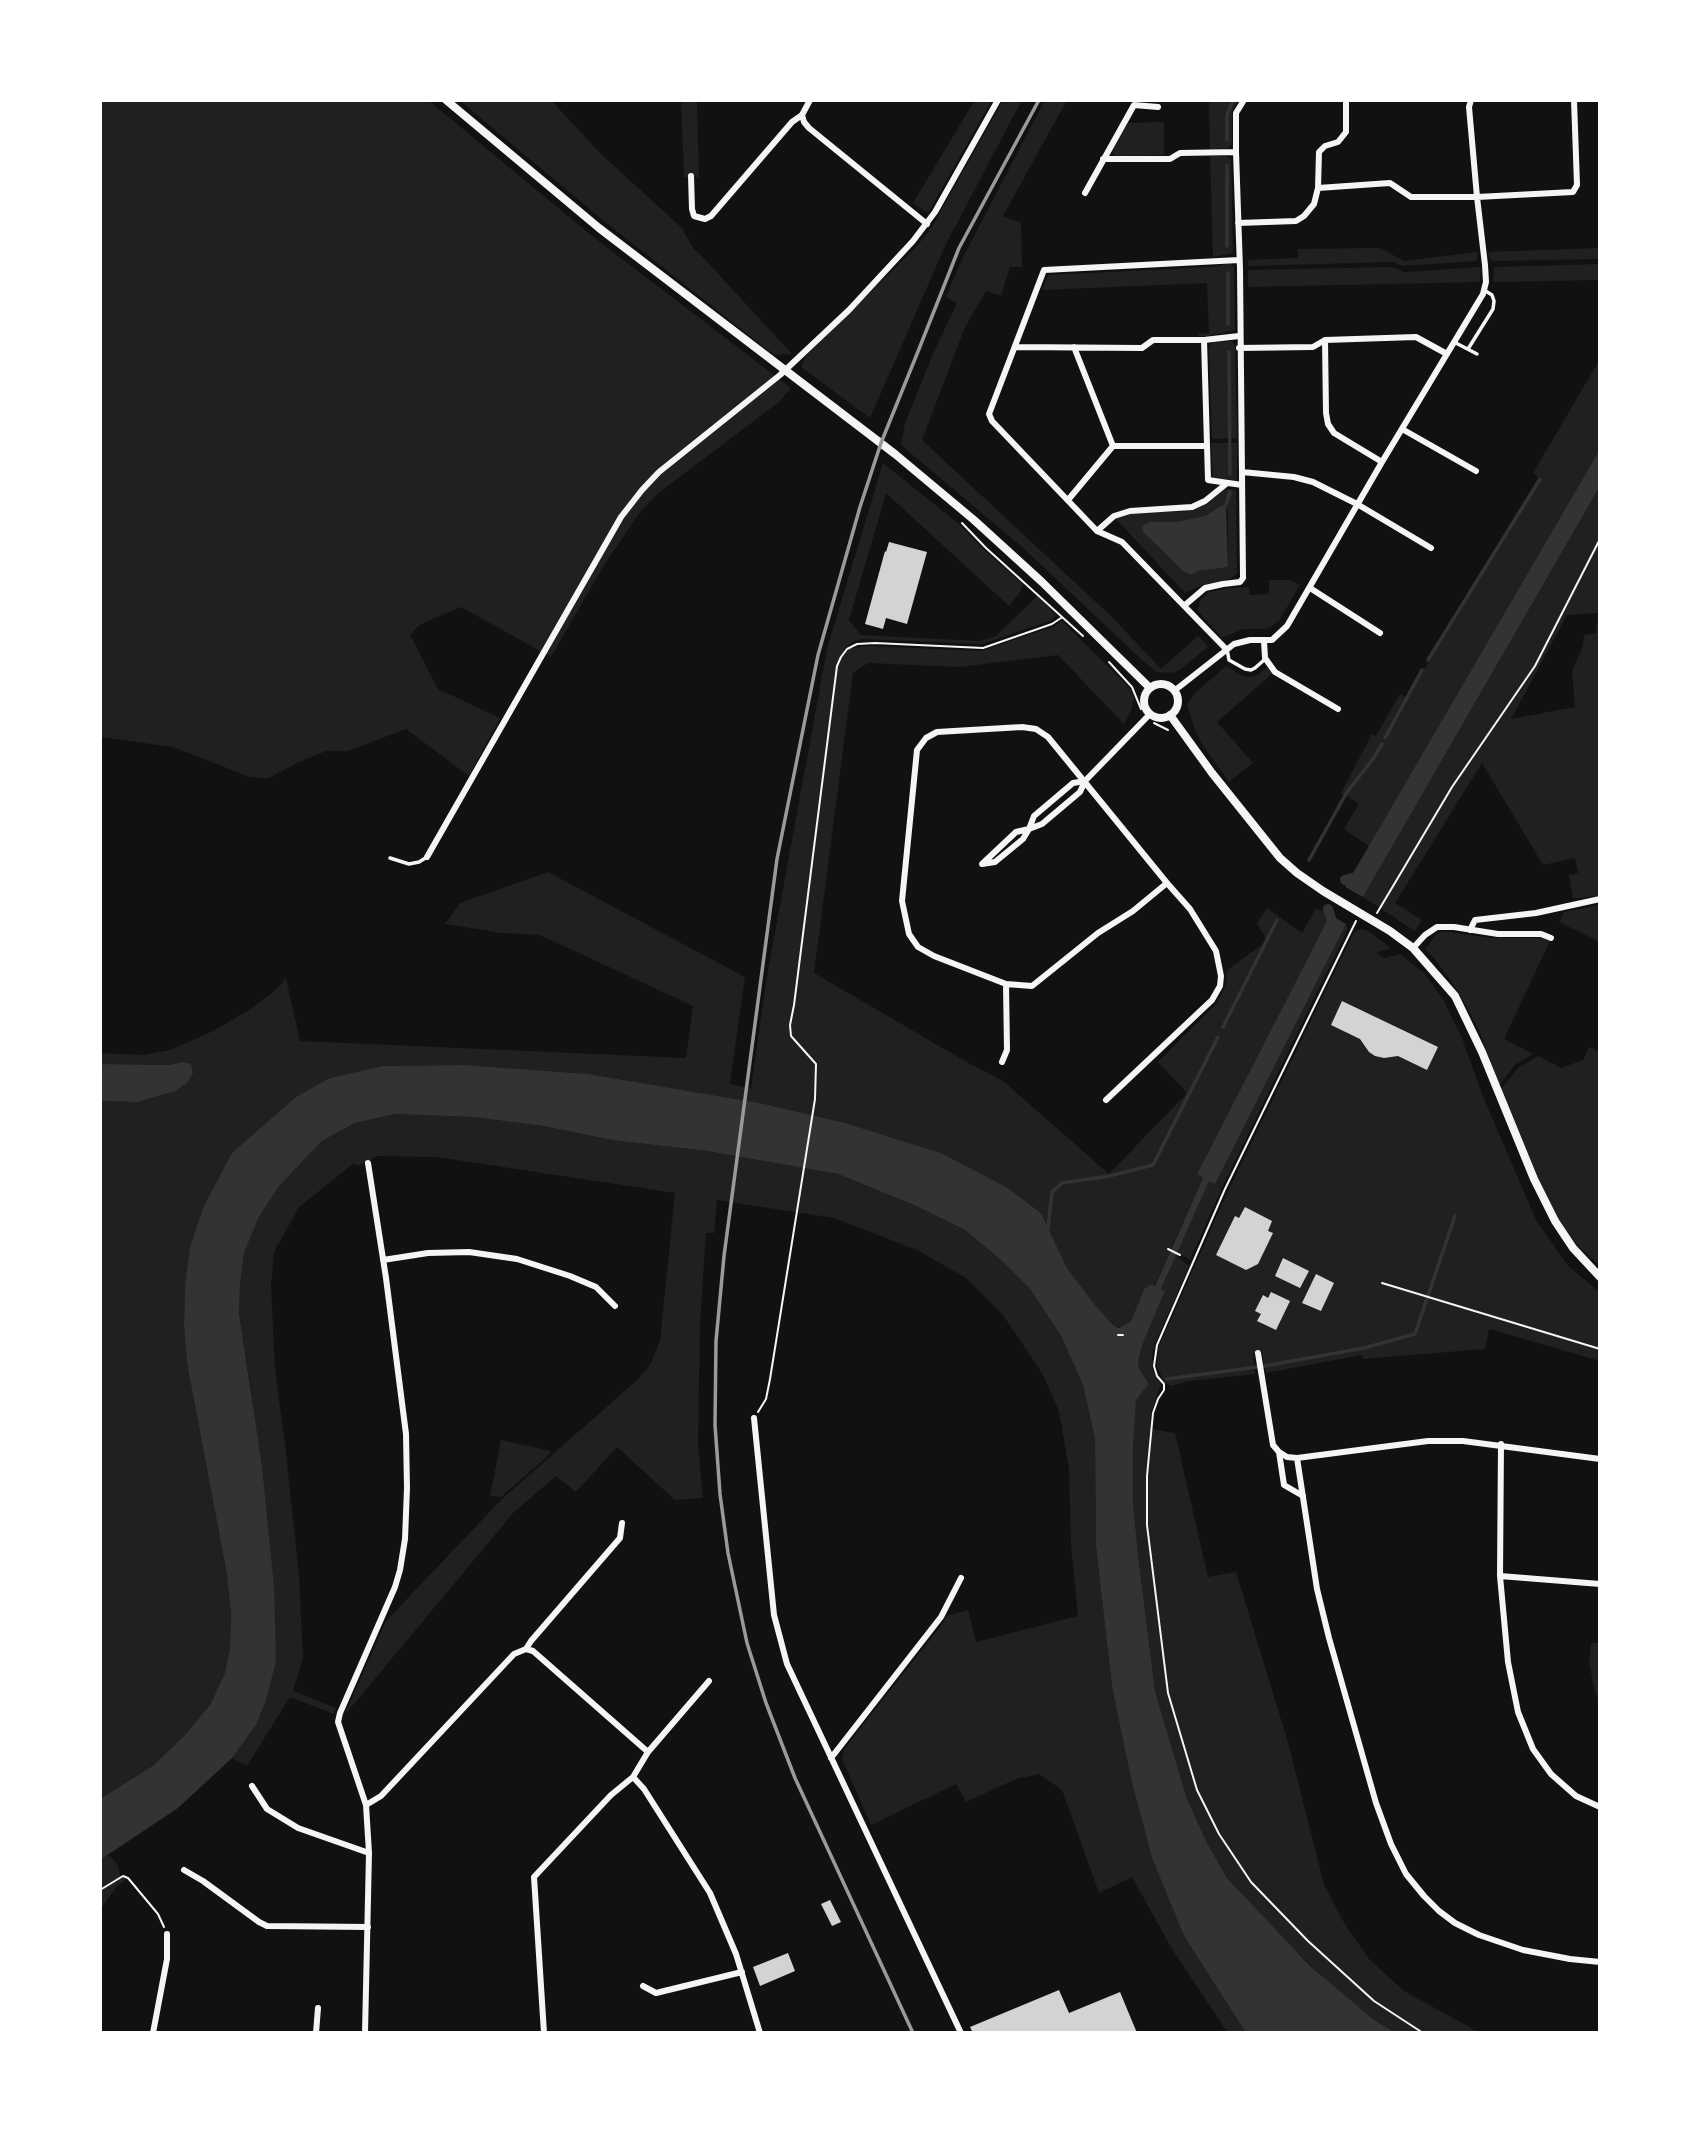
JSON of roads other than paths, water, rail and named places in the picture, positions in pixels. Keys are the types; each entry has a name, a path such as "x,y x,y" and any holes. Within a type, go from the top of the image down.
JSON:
{"street":[{"path":"446,100 599,228 877,440 974,520 1061,600 1150,688"},
{"path":"691,176 694,216 705,219 711,216 792,122 802,115 810,100"},
{"path":"427,857 621,517 659,472 785,370 849,310 928,224 998,100"},
{"path":"1185,606 1205,588 1240,582 1243,578 1236,113 1244,100"},
{"path":"1238,223 1296,221 1304,216 1314,204 1318,188 1319,152 1325,146 1338,142 1346,132 1346,100"},
{"path":"1174,691 1226,649 1242,641 1272,640 1281,634 1484,290 1485,265 1469,107 1471,100"},
{"path":"1318,188 1390,183 1411,197 1573,192 1577,185 1574,100"},
{"path":"1085,193 1134,105 1158,107"},
{"path":"802,115 809,128 928,224"},
{"path":"1103,159 1170,159 1180,153 1236,152"},
{"path":"1226,649 1122,542 1097,531 992,421 989,414 1044,270 1239,260"},
{"path":"1015,347 1142,348 1153,340 1204,340 1239,336"},
{"path":"1239,348 1313,347 1325,340 1416,337 1447,354"},
{"path":"1204,340 1208,480 1242,485"},
{"path":"1325,340 1328,424 1334,433 1382,462"},
{"path":"1074,347 1113,446"},
{"path":"1402,429 1476,471"},
{"path":"1068,499 1113,446 1207,446"},
{"path":"1241,472 1294,477 1313,482 1357,504 1432,548"},
{"path":"1097,531 1114,516 1130,510 1192,507 1205,501 1226,484"},
{"path":"1310,588 1380,633"},
{"path":"1264,641 1265,658 1275,671 1338,709"},
{"path":"1163,684 1174,691 1177,705 1170,715 1157,718 1150,714 1144,702 1150,688 1163,684"},
{"path":"1086,781 1073,783 1034,816 1029,829 1023,839 995,862 982,864 1016,832 1029,829 1042,824 1080,792 1086,781 1150,714"},
{"path":"1170,715 1280,858 1323,891 1373,920 1413,948 1455,996 1534,1179 1555,1221 1573,1248 1600,1277"},
{"path":"1106,1100 1212,1000 1220,986 1221,976 1216,951 1190,909 1086,781 1048,737 1037,729 1022,727 937,732 926,738 917,750 902,901 909,934 918,947 934,956 1006,984 1032,986 1098,933 1133,911 1167,883"},
{"path":"1470,930 1475,920 1536,913 1600,899"},
{"path":"1413,948 1437,927 1498,934 1541,934 1551,938"},
{"path":"1002,1062 1007,1050 1006,984"},
{"path":"365,2033 369,1853 366,1805 338,1722 395,1587 405,1539 407,1504 406,1434 368,1163"},
{"path":"383,1260 428,1253 468,1252 517,1259 596,1287 615,1306"},
{"path":"1258,1356 1273,1446 1287,1457 1297,1458 1428,1441 1463,1441 1600,1459"},
{"path":"754,1418 774,1615 787,1664 961,2033"},
{"path":"1501,1444 1500,1576 1508,1662 1518,1712 1533,1749 1552,1774 1576,1796 1600,1807"},
{"path":"1279,1452 1284,1485 1303,1496"},
{"path":"1297,1458 1318,1589 1332,1650 1376,1803 1391,1844 1406,1874 1439,1912 1479,1935 1523,1950 1600,1962"},
{"path":"366,1805 381,1796 514,1654 526,1649 620,1538 622,1523"},
{"path":"1500,1576 1600,1584"},
{"path":"831,1758 941,1617 961,1578"},
{"path":"526,1649 533,1651 648,1752"},
{"path":"544,2033 534,1877 611,1795 633,1777 648,1752 709,1681"},
{"path":"633,1777 645,1789 710,1893 742,1972 760,2033"},
{"path":"252,1786 267,1809 298,1828 369,1853"},
{"path":"184,1870 267,1926 368,1927"},
{"path":"153,2033 167,1959 167,1934"},
{"path":"643,1986 656,1993 742,1972"},
{"path":"316,2033 318,2008"}],"lane":[{"path":"1468,349 1493,309 1492,295 1484,290"},
{"path":"1454,342 1477,354"},
{"path":"1226,649 1229,660 1245,669 1251,670 1261,665 1265,658"},
{"path":"390,858 409,864 427,857"}],"waterway":[{"path":"1227,140 1227,115 1233,100"},
{"path":"1227,165 1227,246"},
{"path":"1228,273 1228,324"},
{"path":"1229,352 1230,474"},
{"path":"1428,660 1540,479"},
{"path":"1226,505 1230,492"},
{"path":"1385,738 1422,670"},
{"path":"1309,860 1347,792 1382,744"},
{"path":"1345,880 1363,875"},
{"path":"1328,909 1334,927"},
{"path":"1223,1027 1277,920"},
{"path":"1048,1229 1052,1192 1062,1183 1109,1176 1153,1165 1218,1037"},
{"path":"1167,1379 1264,1366 1364,1348 1415,1334 1455,1216"}],"railway":[{"path":"913,2033 795,1778 766,1703 747,1643 728,1553 720,1494 715,1425 716,1341 724,1256 777,859 818,655 881,443 959,248 1039,100"}]}
